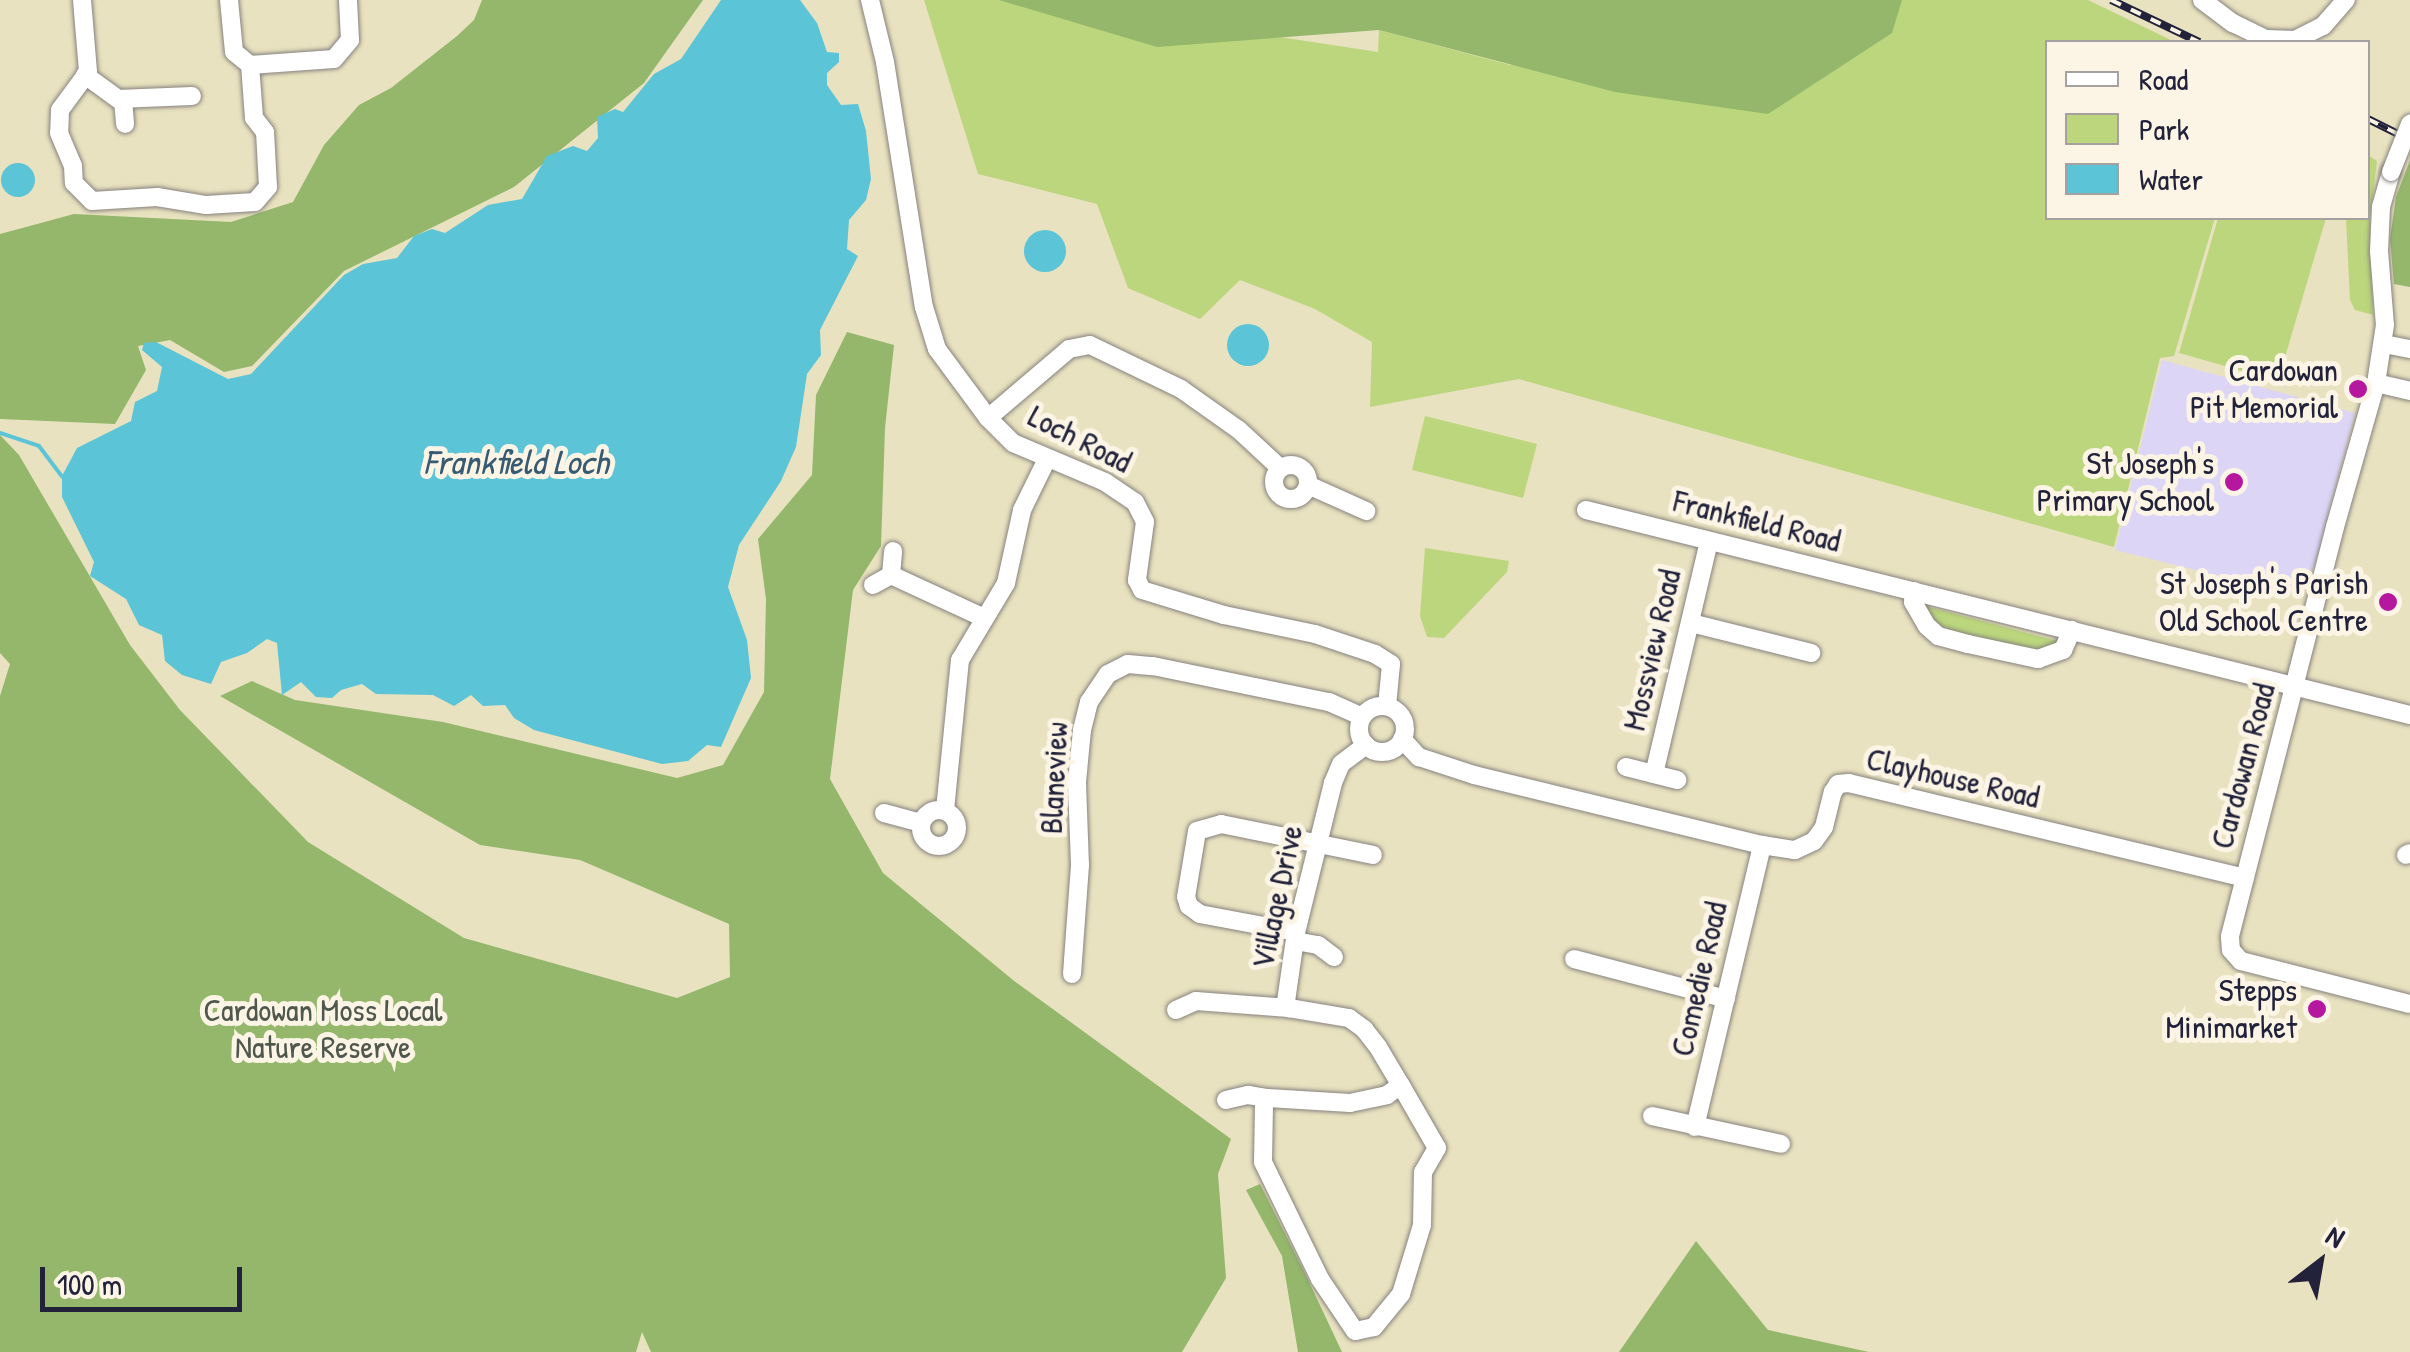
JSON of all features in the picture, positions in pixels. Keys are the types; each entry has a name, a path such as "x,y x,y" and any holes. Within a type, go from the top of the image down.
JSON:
{"street":[{"path":"82,0 85,75 60,110 59,133 73,166 74,183 92,200 157,196 206,205 255,202 268,187 264,132 254,118 250,65"},
{"path":"229,0 234,52 250,65 334,59 350,40 348,0"},
{"name":"Loch Road","path":"870,0 885,62 924,307 937,349 988,418 1013,444 1046,461 1105,482 1135,502 1145,522 1145,544 1136,580 1142,590 1224,615 1315,634 1375,654 1390,664 1387,706"},
{"path":"2202,0 2233,24 2266,39 2295,40 2323,26 2346,0"},
{"path":"85,75 123,100 192,96"},
{"path":"123,100 125,124"},
{"name":"Cardowan Road","path":"2410,124 2381,208 2384,344 2376,383 2230,938 2235,956 2287,974 2410,1004"},
{"path":"2384,344 2410,349"},
{"path":"988,418 1069,350 1090,345 1182,388 1240,430 1280,468"},
{"path":"2376,383 2410,391"},
{"path":"945,810 960,660 1006,583 1022,510 1046,461"},
{"path":"1297,466 1306,474 1308,485 1298,498 1282,498 1274,483 1280,468 1297,466"},
{"path":"1308,485 1366,511"},
{"name":"Frankfield Road","path":"1586,510 2410,715"},
{"name":"Mossview Road","path":"1654,774 1709,540"},
{"path":"891,575 892,551"},
{"path":"891,575 984,618"},
{"path":"873,586 891,575"},
{"path":"1914,591 1913,602 1926,626 1938,636 1968,644 2038,659 2063,650 2072,630"},
{"path":"1691,623 1812,653"},
{"name":"Blaneview","path":"1072,974 1080,866 1077,782 1082,730 1089,702 1108,674 1128,664 1153,666 1328,702 1362,717"},
{"path":"1378,706 1387,706 1402,718 1402,739 1383,752 1366,745 1359,732 1362,717 1378,706"},
{"name":"Clayhouse Road","path":"1402,739 1418,757 1474,775 1762,846 1794,850 1814,841 1824,828 1833,792 1838,784 1849,782 2245,878"},
{"name":"Village Drive","path":"1268,1098 1263,1162 1320,1278 1349,1326 1362,1332 1374,1327 1401,1294 1422,1226 1422,1172 1437,1148 1378,1046 1349,1018 1289,1008 1296,936 1337,772 1366,745"},
{"name":"Mossview Road","path":"1626,767 1677,780"},
{"path":"933,810 945,810 954,818 958,830 947,844 929,843 922,834 921,822 933,810"},
{"path":"884,812 921,822"},
{"path":"1334,957 1296,936 1200,914 1189,906 1192,839 1205,825 1220,824 1374,856"},
{"name":"Comedie Road","path":"1695,1127 1762,846"},
{"path":"1574,959 1726,999"},
{"path":"1176,1010 1196,1001 1289,1008"},
{"path":"1226,1100 1248,1095 1350,1104 1387,1095 1401,1085"},
{"path":"1652,1116 1781,1144"}],"shaded area":[{"name":"St Joseph's Primary School","path":"2162,360 2355,413 2315,564 2296,595 2115,550"}],"green space":[{"path":"482,0 703,0 644,83 514,187 344,271 252,366 224,372 170,340 138,346 146,370 115,424 0,419 0,234 74,214 231,222 293,202 324,145 359,105 391,88 457,36 474,20"},
{"path":"924,0 1036,0 1378,52 1379,30 1510,65 1866,0 2088,0 2171,40 2045,40 2045,220 2214,220 2174,356 2160,358 2114,547 1519,379 1370,407 1372,342 1315,309 1240,280 1200,319 1128,288 1097,204 978,174"},
{"path":"999,0 1902,0 1892,33 1768,114 1615,92 1379,30 1157,47"},
{"path":"2370,156 2377,161 2370,218"},
{"path":"2410,160 2410,287 2394,284 2390,239 2396,197"},
{"path":"2370,218 2373,315 2355,310 2350,300 2346,220"},
{"path":"2217,220 2325,220 2278,381 2179,353"},
{"name":"Cardowan Moss Local Nature Reserve","path":"847,332 894,345 885,428 881,546 853,590 830,779 883,873 1013,980 1231,1139 1218,1174 1226,1278 1182,1352 651,1352 642,1332 636,1352 0,1352 0,696 10,664 0,653 0,435 19,455 130,645 180,710 308,842 464,938 677,998 730,977 729,924 580,860 480,845 220,696 252,681 295,700 443,722 677,778 723,765 764,692 766,599 758,539 812,475 816,395"},
{"path":"1425,416 1537,444 1523,498 1412,470"},
{"path":"1425,548 1509,561 1507,572 1444,638 1427,637 1420,616"},
{"path":"1925,606 2058,641 2058,645 2043,654 1938,632"},
{"path":"1260,1184 1342,1352 1298,1352 1282,1256 1246,1190"},
{"path":"1696,1241 1768,1330 1869,1352 1619,1352"}],"water":[{"name":"Frankfield Loch","path":"721,0 800,0 817,23 827,52 839,53 839,62 827,73 827,85 841,105 858,104 866,131 871,179 866,200 849,220 847,249 858,256 820,330 821,355 807,374 796,447 781,481 739,545 728,587 747,640 751,678 721,747 707,745 688,761 662,764 534,730 514,718 505,705 483,706 471,695 454,706 433,695 376,694 362,684 341,690 332,698 316,697 301,682 282,695 277,643 267,639 247,653 221,662 211,684 182,675 165,661 162,635 139,625 126,599 90,576 94,562 62,497 62,476 77,448 131,421 135,402 157,391 162,367 142,350 144,343 156,342 228,379 251,374 344,275 363,264 397,258 414,236 432,229 445,233 488,205 522,199 547,156 573,146 587,151 598,138 597,117 615,109 623,112 654,74 681,59"},
{"path":"18,163 30,168 35,180 30,192 18,197 6,192 1,180 6,168"},
{"path":"1045,230 1060,236 1066,251 1060,266 1045,272 1030,266 1024,251 1030,236"},
{"path":"1248,324 1263,330 1269,345 1263,360 1248,366 1233,360 1227,345 1233,330"}],"waterway":[{"path":"0,433 39,446 62,476"}],"railway":[{"path":"2111,0 2195,40"},
{"path":"2370,120 2410,140"}],"place":[{"name":"Cardowan Pit Memorial","path":"2358,389"},
{"name":"St Joseph's Primary School","path":"2234,482"},
{"name":"St Joseph's Parish Old School Centre","path":"2388,602"},
{"name":"Stepps Minimarket","path":"2317,1009"}]}
